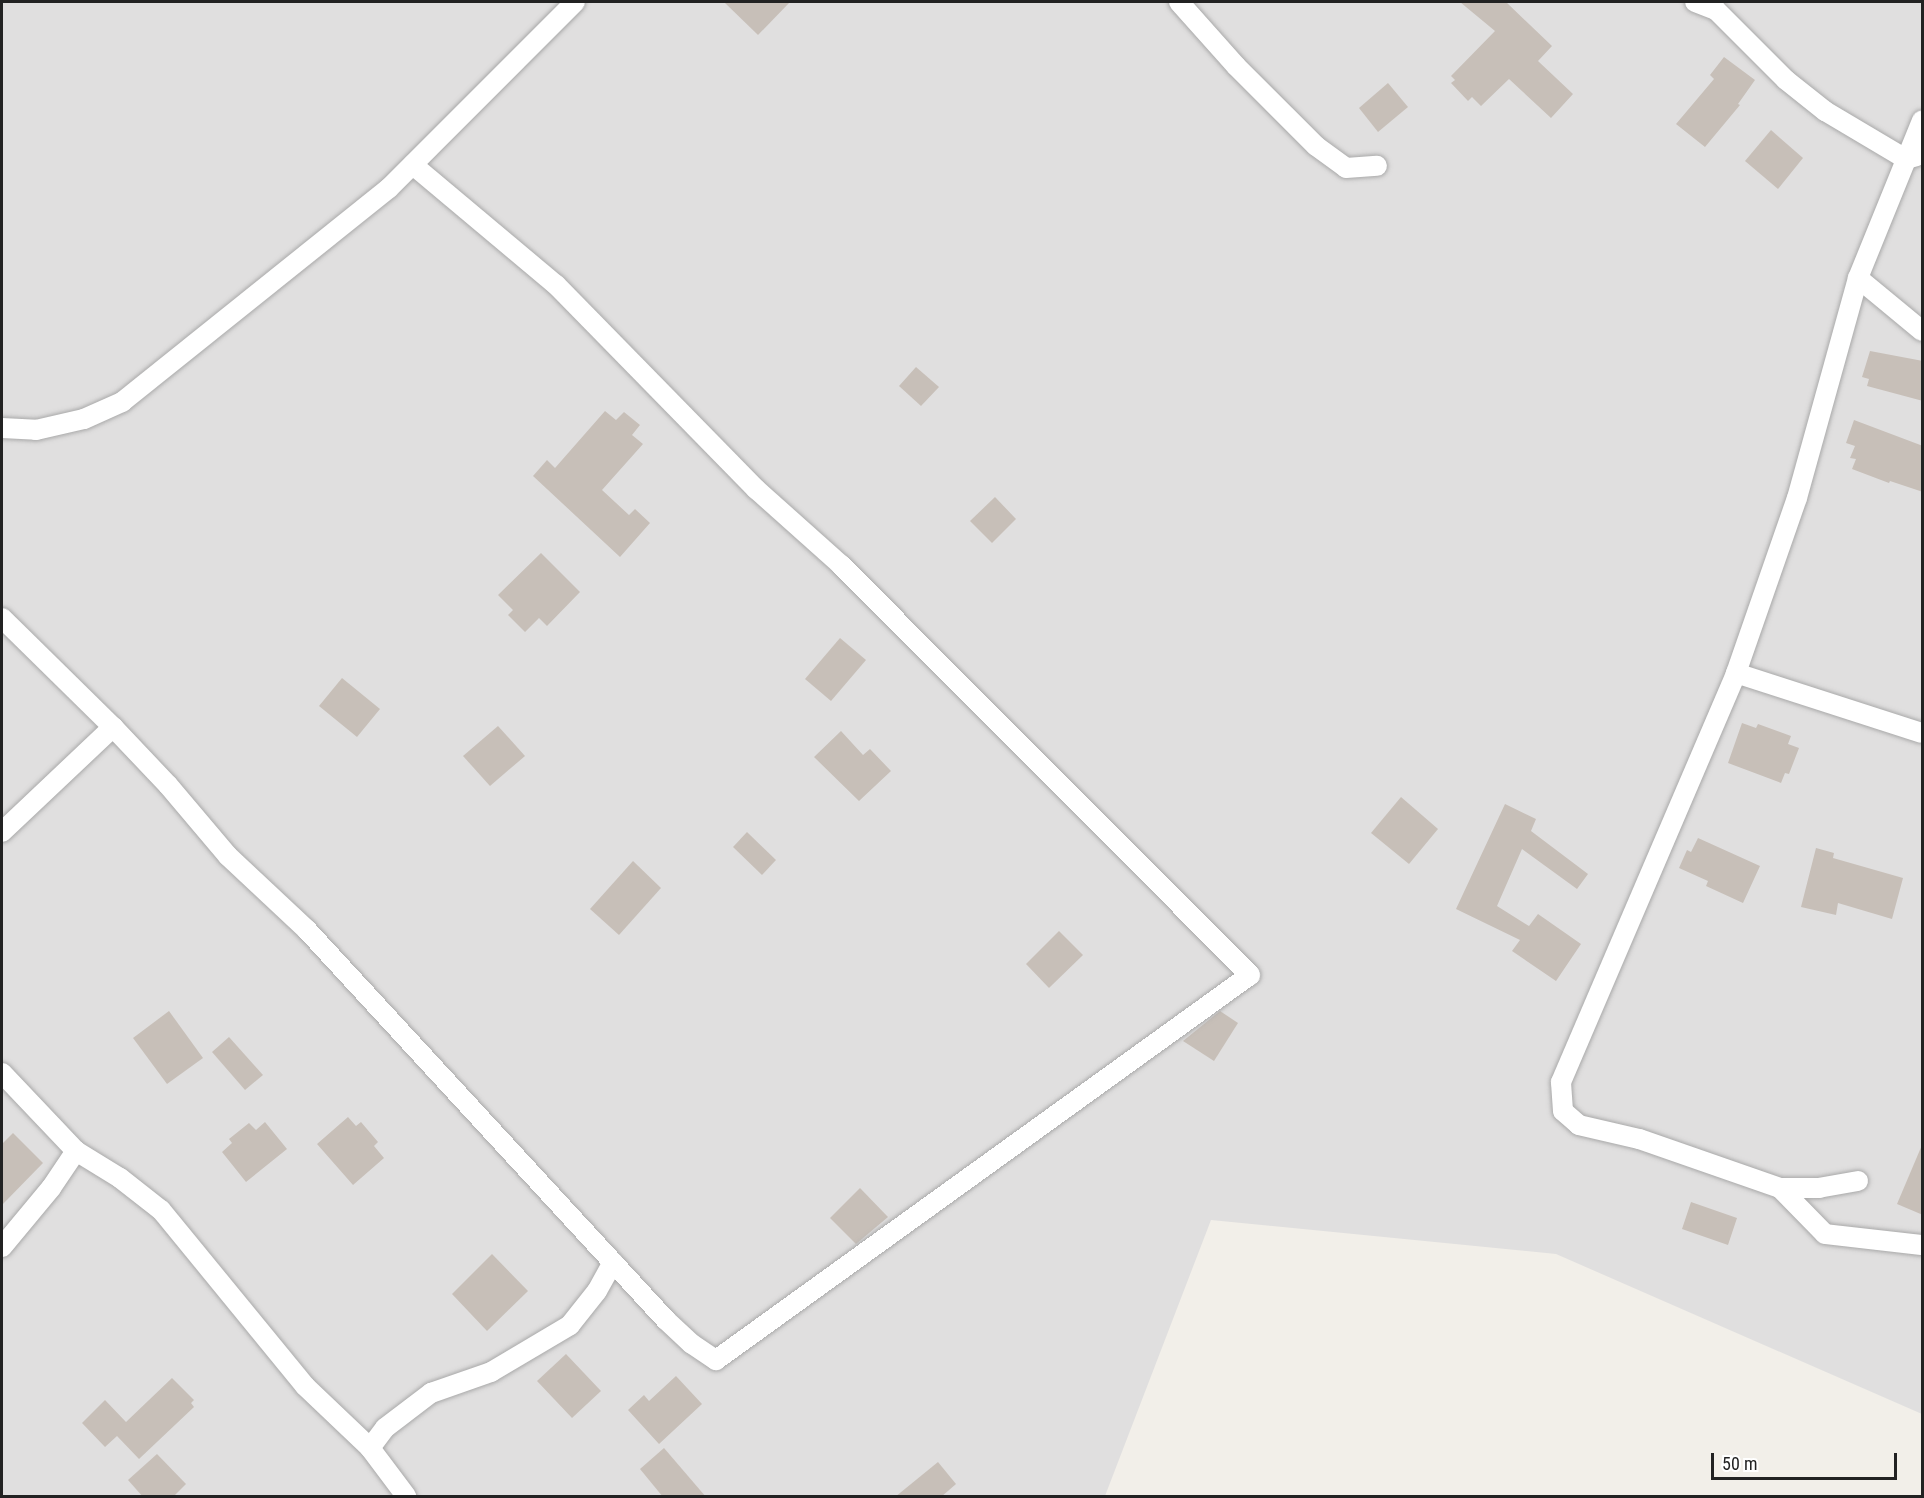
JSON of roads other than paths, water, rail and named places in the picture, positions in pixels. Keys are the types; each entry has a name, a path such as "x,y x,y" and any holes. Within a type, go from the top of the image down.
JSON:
{"street":[{"path":"2,428 36,430 84,419 122,402 389,188 575,2"},
{"path":"1179,2 1236,66 1316,146 1346,168 1377,166"},
{"path":"1695,2 1716,10 1786,80 1825,111 1914,157"},
{"path":"1858,1181 1820,1188 1780,1188 1639,1139 1579,1125 1563,1111 1561,1082 1736,673 1797,498 1843,341 1858,278 1914,157 1923,120"},
{"path":"2,618 113,727 168,785 228,856 307,930 666,1320 692,1344 716,1360 1250,975 841,565 756,489 556,285 412,165"},
{"path":"1858,278 1923,331"},
{"path":"1736,673 1923,733"},
{"path":"2,832 113,727"},
{"path":"2,1073 76,1151 120,1178 161,1210 305,1386 370,1448 406,1497"},
{"path":"2,1247 51,1188 76,1151"},
{"path":"1780,1188 1825,1234 1923,1245"},
{"path":"370,1448 385,1428 430,1393 491,1372 570,1325 597,1291 613,1262"}]}
